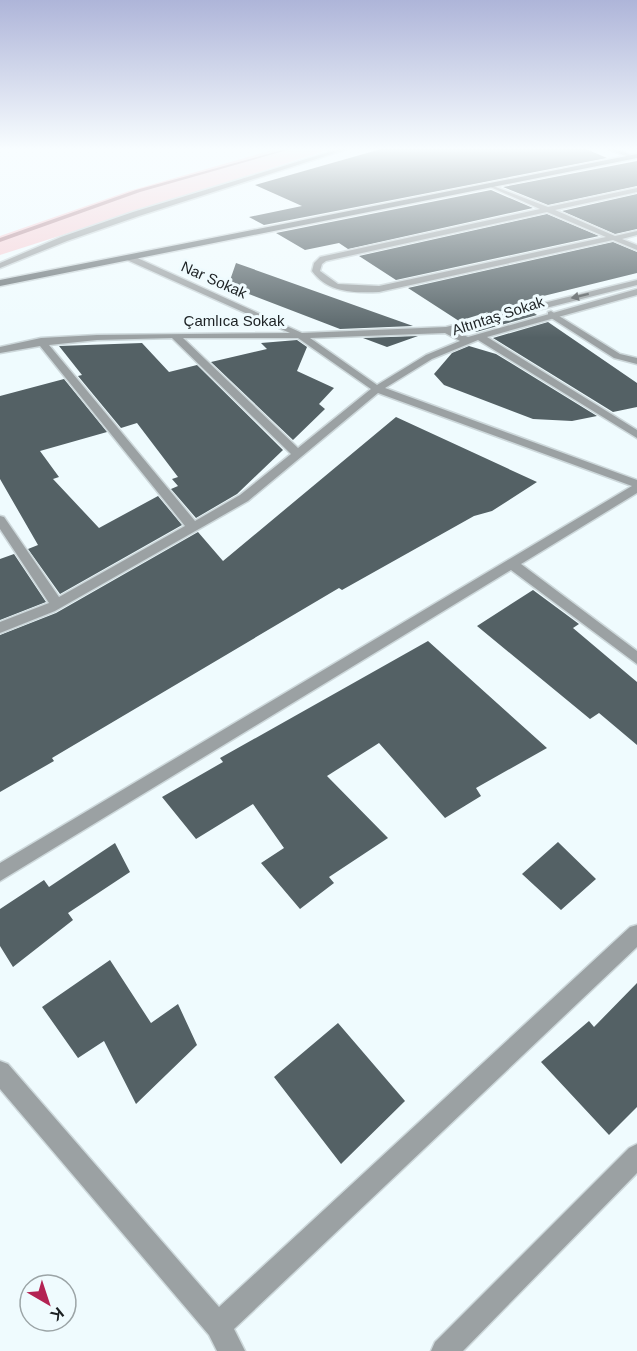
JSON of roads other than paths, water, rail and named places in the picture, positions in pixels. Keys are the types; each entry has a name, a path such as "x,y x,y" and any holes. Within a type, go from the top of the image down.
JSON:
{"street":[{"path":"0,266 144,212"},
{"path":"0,283 357,212"},
{"path":"533,212 323,259 318,263 316,271 324,280 332,284 355,289 379,289 637,233"},
{"path":"554,212 637,248"},
{"name":"Nar Sokak","path":"130,258 301,336 377,389 637,486"},
{"name":"Altıntaş Sokak","path":"446,330 637,282"},
{"name":"Altıntaş Sokak","path":"0,628 57,604 244,498 377,389 429,357 466,340 551,314 637,292"},
{"path":"551,314 617,356 637,361"},
{"name":"Çamlıca Sokak","path":"0,350 41,341 175,336 301,336 446,330 466,340"},
{"path":"175,336 297,454"},
{"path":"479,336 637,435"},
{"path":"41,341 193,527"},
{"path":"0,873 637,486"},
{"path":"1,526 57,604"},
{"path":"512,564 637,659"},
{"path":"218,1326 637,934"},
{"path":"0,1072 218,1326 232,1351"},
{"path":"444,1351 637,1156"}],"waterway":[{"path":"0,240 79,212"}]}
